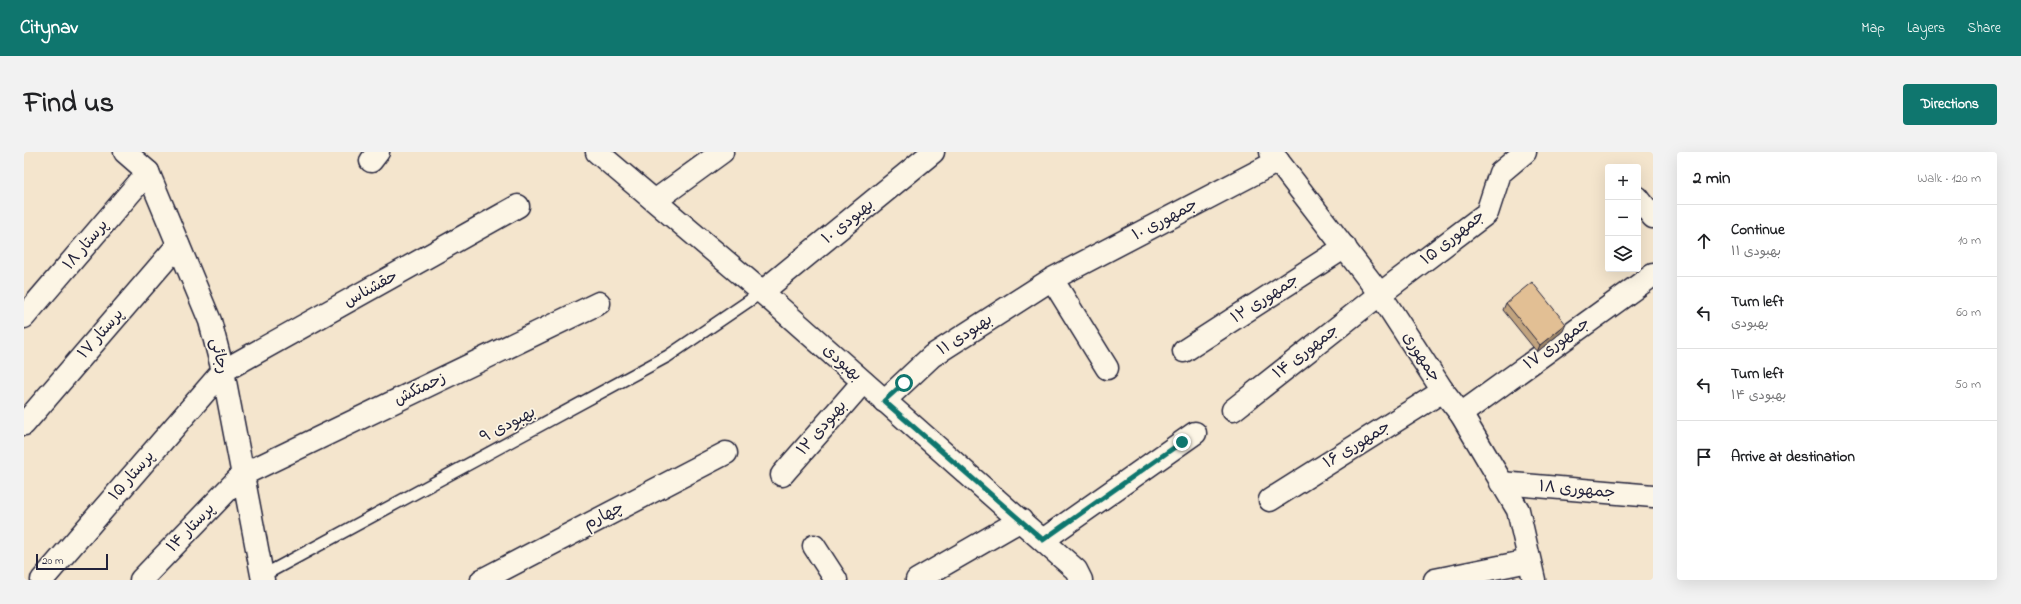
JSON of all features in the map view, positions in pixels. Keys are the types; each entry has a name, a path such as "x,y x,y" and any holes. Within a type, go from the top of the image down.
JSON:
{"street":[{"name":"رجائی","path":"125,152 148,172 210,321 223,371 242,476 263,578"},
{"name":"بهبودی","path":"597,152 656,200 1021,520 1076,570 1081,580"},
{"path":"656,200 722,152"},
{"name":"بهبودی ۱۰","path":"762,292 933,152"},
{"name":"جمهوری ۱۵","path":"1380,294 1487,213 1500,173 1525,152"},
{"name":"جمهوری","path":"1274,156 1380,294 1443,391 1461,414 1518,510 1531,571"},
{"name":"جمهوری ۱۰","path":"1052,279 1274,156"},
{"name":"پرستار ۱۸","path":"24,317 148,172"},
{"path":"1640,200 1653,217"},
{"name":"حقشناس","path":"223,371 518,206"},
{"name":"پرستار ۱۷","path":"24,424 178,245"},
{"name":"جمهوری ۱۲","path":"1184,351 1345,247"},
{"name":"جمهوری ۱۷","path":"1461,414 1653,275"},
{"path":"1052,279 1107,368"},
{"name":"بهبودی ۱۱","path":"884,401 932,356 1052,279"},
{"name":"جمهوری ۱۴","path":"1233,410 1380,294"},
{"name":"زحمتکش","path":"242,476 598,303"},
{"name":"پرستار ۱۵","path":"42,580 223,371"},
{"name":"بهبودی ۱۲","path":"782,475 863,382"},
{"name":"جمهوری ۱۶","path":"1270,500 1443,391"},
{"path":"1043,540 1195,433"},
{"name":"چهارم","path":"482,580 726,453"},
{"name":"پرستار ۱۴","path":"140,580 242,476"},
{"name":"جمهوری ۱۸","path":"1501,483 1653,496"},
{"path":"917,580 1021,520"},
{"path":"814,546 836,580"},
{"path":"1436,580 1531,571"}],"lane":[{"name":"بهبودی ۹","path":"263,578 668,356 762,292"}],"building":[{"path":"1532,282 1566,324 1540,345 1506,303"}],"route":[{"path":"904,383 884,401 1043,540 1182,442"}]}
